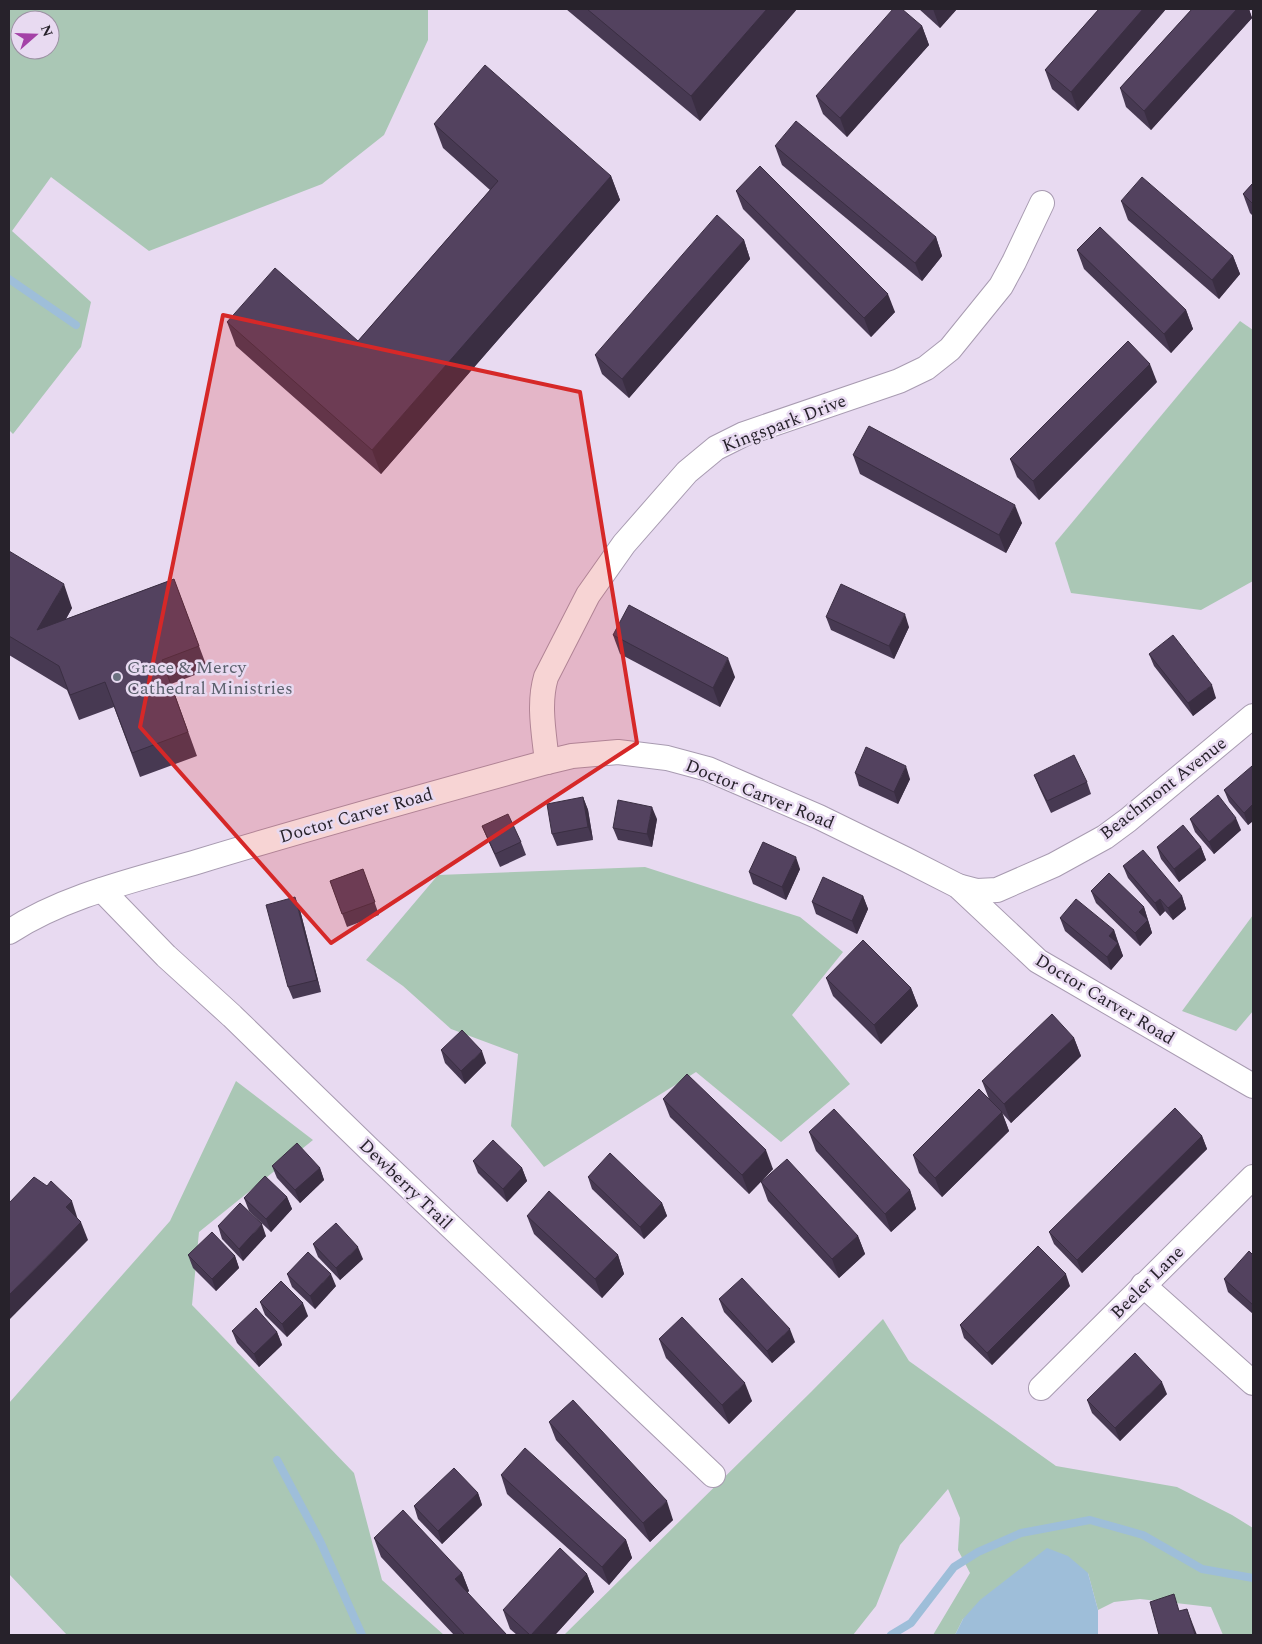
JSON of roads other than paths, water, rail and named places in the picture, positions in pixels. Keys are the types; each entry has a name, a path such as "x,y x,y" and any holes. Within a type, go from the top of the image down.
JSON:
{"street":[{"name":"Kingspark Drive","path":"547,762 542,712 543,688 546,677 588,595 624,544 687,472 716,448 744,434 899,381 926,368 950,349 1001,286 1042,203"},
{"name":"Beachmont Avenue","path":"958,886 977,891 997,890 1054,865 1105,837 1253,716"},
{"name":"Doctor Carver Road","path":"9,932 24,922 67,902 102,890 295,832 547,762 572,756 618,752 667,758 708,769 819,817 958,886 1038,961 1253,1086"},
{"name":"Dewberry Trail","path":"102,890 166,956 232,1016 376,1156 713,1476"},
{"name":"Beeler Lane","path":"1041,1388 1253,1177"},
{"path":"1143,1285 1253,1383"}],"water":[{"path":"1047,1548 1068,1556 1088,1573 1098,1610 1098,1635 955,1635 963,1619 980,1600"}],"waterway":[{"path":"9,279 76,325"},
{"path":"277,1460 320,1541 362,1635"},
{"path":"891,1635 911,1623 954,1567 978,1552 1021,1533 1090,1520 1143,1535 1202,1569 1253,1578"}],"place":[{"name":"Grace & Mercy Cathedral Ministries","path":"117,677"}]}
